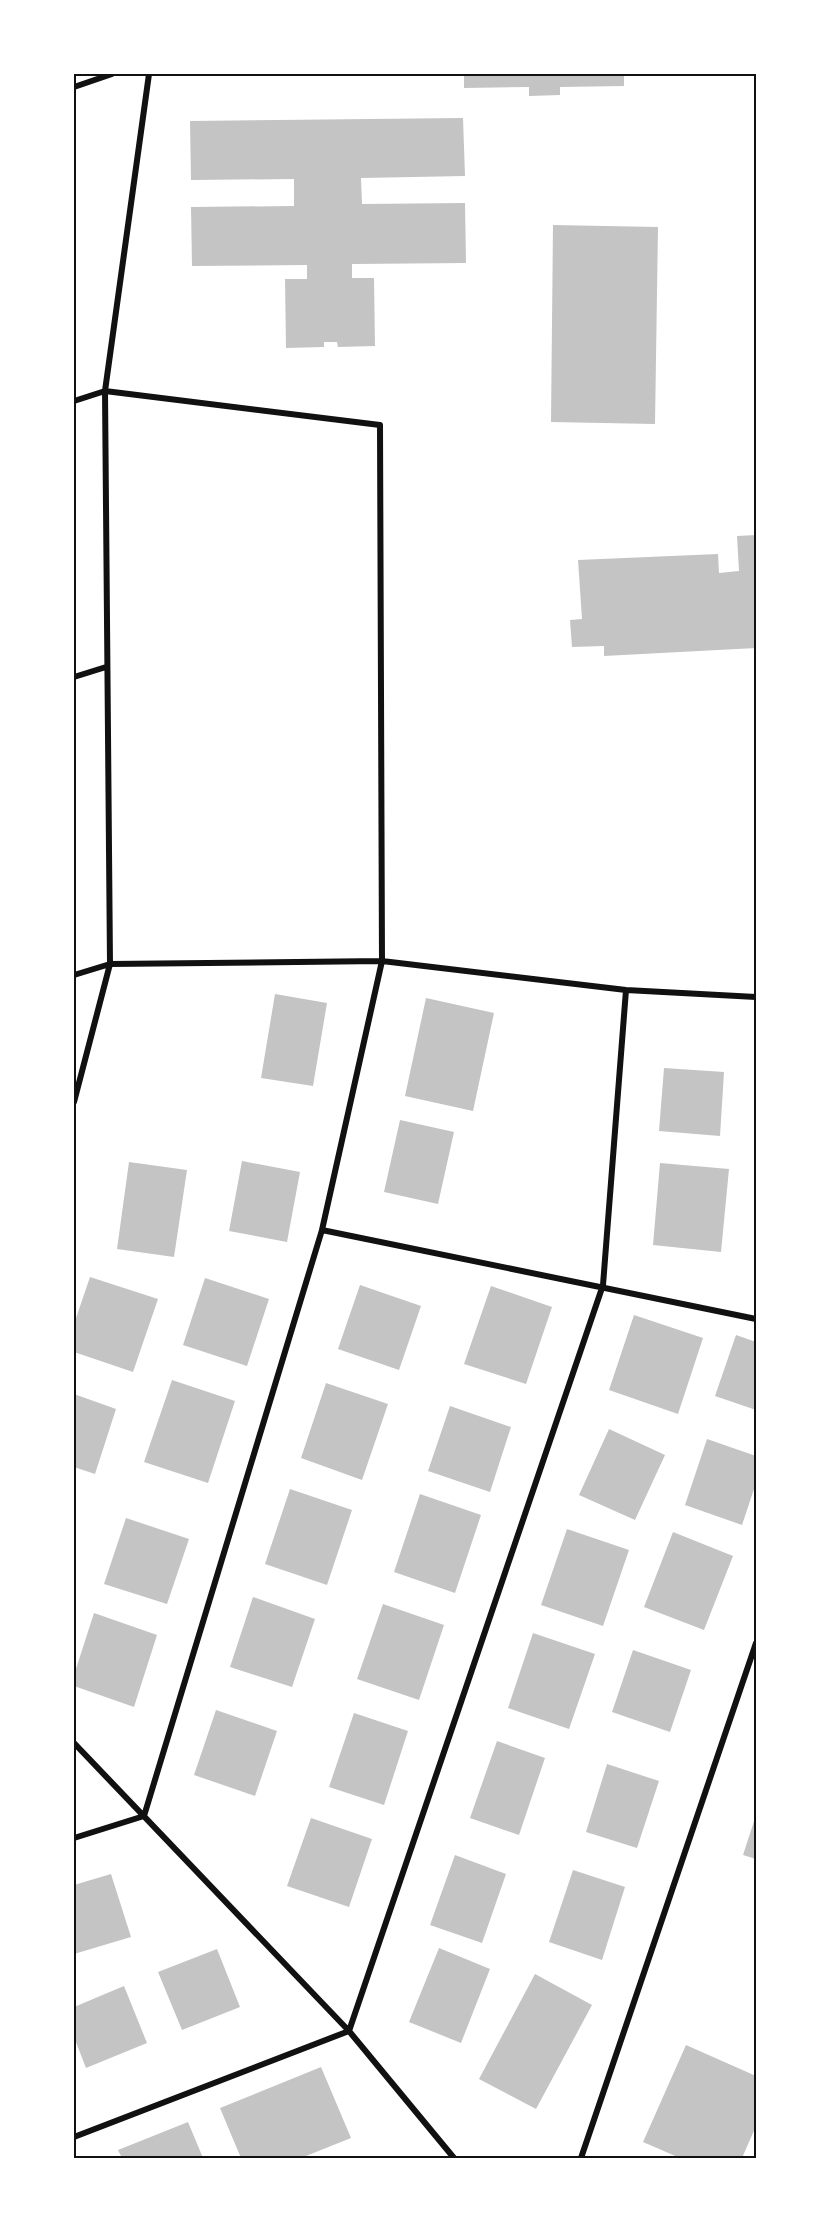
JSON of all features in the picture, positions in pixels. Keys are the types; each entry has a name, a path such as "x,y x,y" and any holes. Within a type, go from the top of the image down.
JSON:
{"street":[{"path":"74,87 112,74"},
{"path":"74,1102 110,964 105,391 149,74"},
{"path":"74,401 105,391 380,425 382,961 322,1230 144,1816"},
{"path":"74,677 106,667"},
{"path":"74,975 110,964 382,961 626,990 756,997"},
{"path":"349,2031 603,1285 626,990"},
{"path":"322,1230 603,1285 756,1319"},
{"path":"581,2158 756,1643"},
{"path":"74,1743 349,2031 454,2158"},
{"path":"74,1838 144,1816"},
{"path":"74,2137 349,2031"}],"building":[{"path":"464,74 624,74 624,86 560,87 560,95 529,96 529,87 464,88"},
{"path":"463,118 465,176 361,178 362,204 465,203 466,263 352,264 352,278 374,278 375,346 338,347 337,342 324,342 324,347 286,348 285,279 307,279 307,265 192,266 191,207 294,206 294,179 191,180 190,121"},
{"path":"553,225 658,227 655,424 551,422"},
{"path":"756,535 756,648 604,656 604,646 572,647 570,620 582,619 578,560 718,554 719,573 739,571 737,536"},
{"path":"275,994 327,1003 313,1086 261,1078"},
{"path":"426,998 494,1013 473,1111 405,1096"},
{"path":"664,1068 724,1072 720,1136 659,1131"},
{"path":"400,1120 454,1132 438,1204 384,1192"},
{"path":"242,1161 300,1172 287,1242 229,1231"},
{"path":"129,1162 187,1170 174,1257 117,1249"},
{"path":"660,1163 729,1169 721,1252 653,1245"},
{"path":"90,1277 158,1299 133,1372 74,1352 74,1324"},
{"path":"205,1278 269,1299 247,1366 183,1345"},
{"path":"360,1285 421,1306 399,1370 338,1349"},
{"path":"491,1286 552,1307 526,1384 464,1364"},
{"path":"634,1315 703,1338 678,1414 609,1390"},
{"path":"736,1335 756,1342 756,1410 715,1396"},
{"path":"172,1380 235,1401 208,1483 144,1462"},
{"path":"326,1383 388,1404 362,1480 301,1458"},
{"path":"74,1394 116,1409 95,1474 74,1467"},
{"path":"450,1406 511,1427 490,1492 428,1471"},
{"path":"609,1429 665,1455 635,1520 579,1495"},
{"path":"707,1439 756,1456 756,1483 742,1525 685,1505"},
{"path":"290,1489 352,1510 327,1585 265,1564"},
{"path":"420,1494 481,1515 455,1593 394,1572"},
{"path":"126,1518 189,1539 167,1604 104,1584"},
{"path":"567,1529 629,1550 603,1626 541,1605"},
{"path":"673,1532 733,1556 704,1630 644,1607"},
{"path":"253,1597 315,1619 292,1687 230,1667"},
{"path":"383,1604 444,1625 419,1700 357,1679"},
{"path":"94,1613 157,1635 134,1707 74,1686 74,1675"},
{"path":"533,1633 595,1654 569,1729 508,1708"},
{"path":"633,1650 691,1670 670,1732 612,1712"},
{"path":"216,1710 277,1731 255,1796 194,1775"},
{"path":"354,1713 408,1731 384,1805 329,1787"},
{"path":"497,1741 545,1758 519,1835 470,1818"},
{"path":"607,1764 659,1781 637,1848 586,1832"},
{"path":"756,1815 756,1859 743,1855"},
{"path":"311,1818 372,1839 349,1907 287,1886"},
{"path":"455,1855 506,1874 482,1943 430,1925"},
{"path":"573,1870 625,1887 602,1960 549,1942"},
{"path":"111,1874 131,1937 74,1954 74,1885"},
{"path":"439,1948 490,1969 461,2043 409,2022"},
{"path":"217,1949 240,2007 182,2030 158,1972"},
{"path":"535,1974 592,2005 536,2109 479,2079"},
{"path":"124,1986 147,2043 86,2068 74,2037 74,2007"},
{"path":"686,2045 756,2076 756,2126 742,2158 680,2158 643,2142"},
{"path":"321,2067 351,2138 301,2158 241,2158 220,2108"},
{"path":"188,2122 203,2158 122,2158 118,2150"}]}
